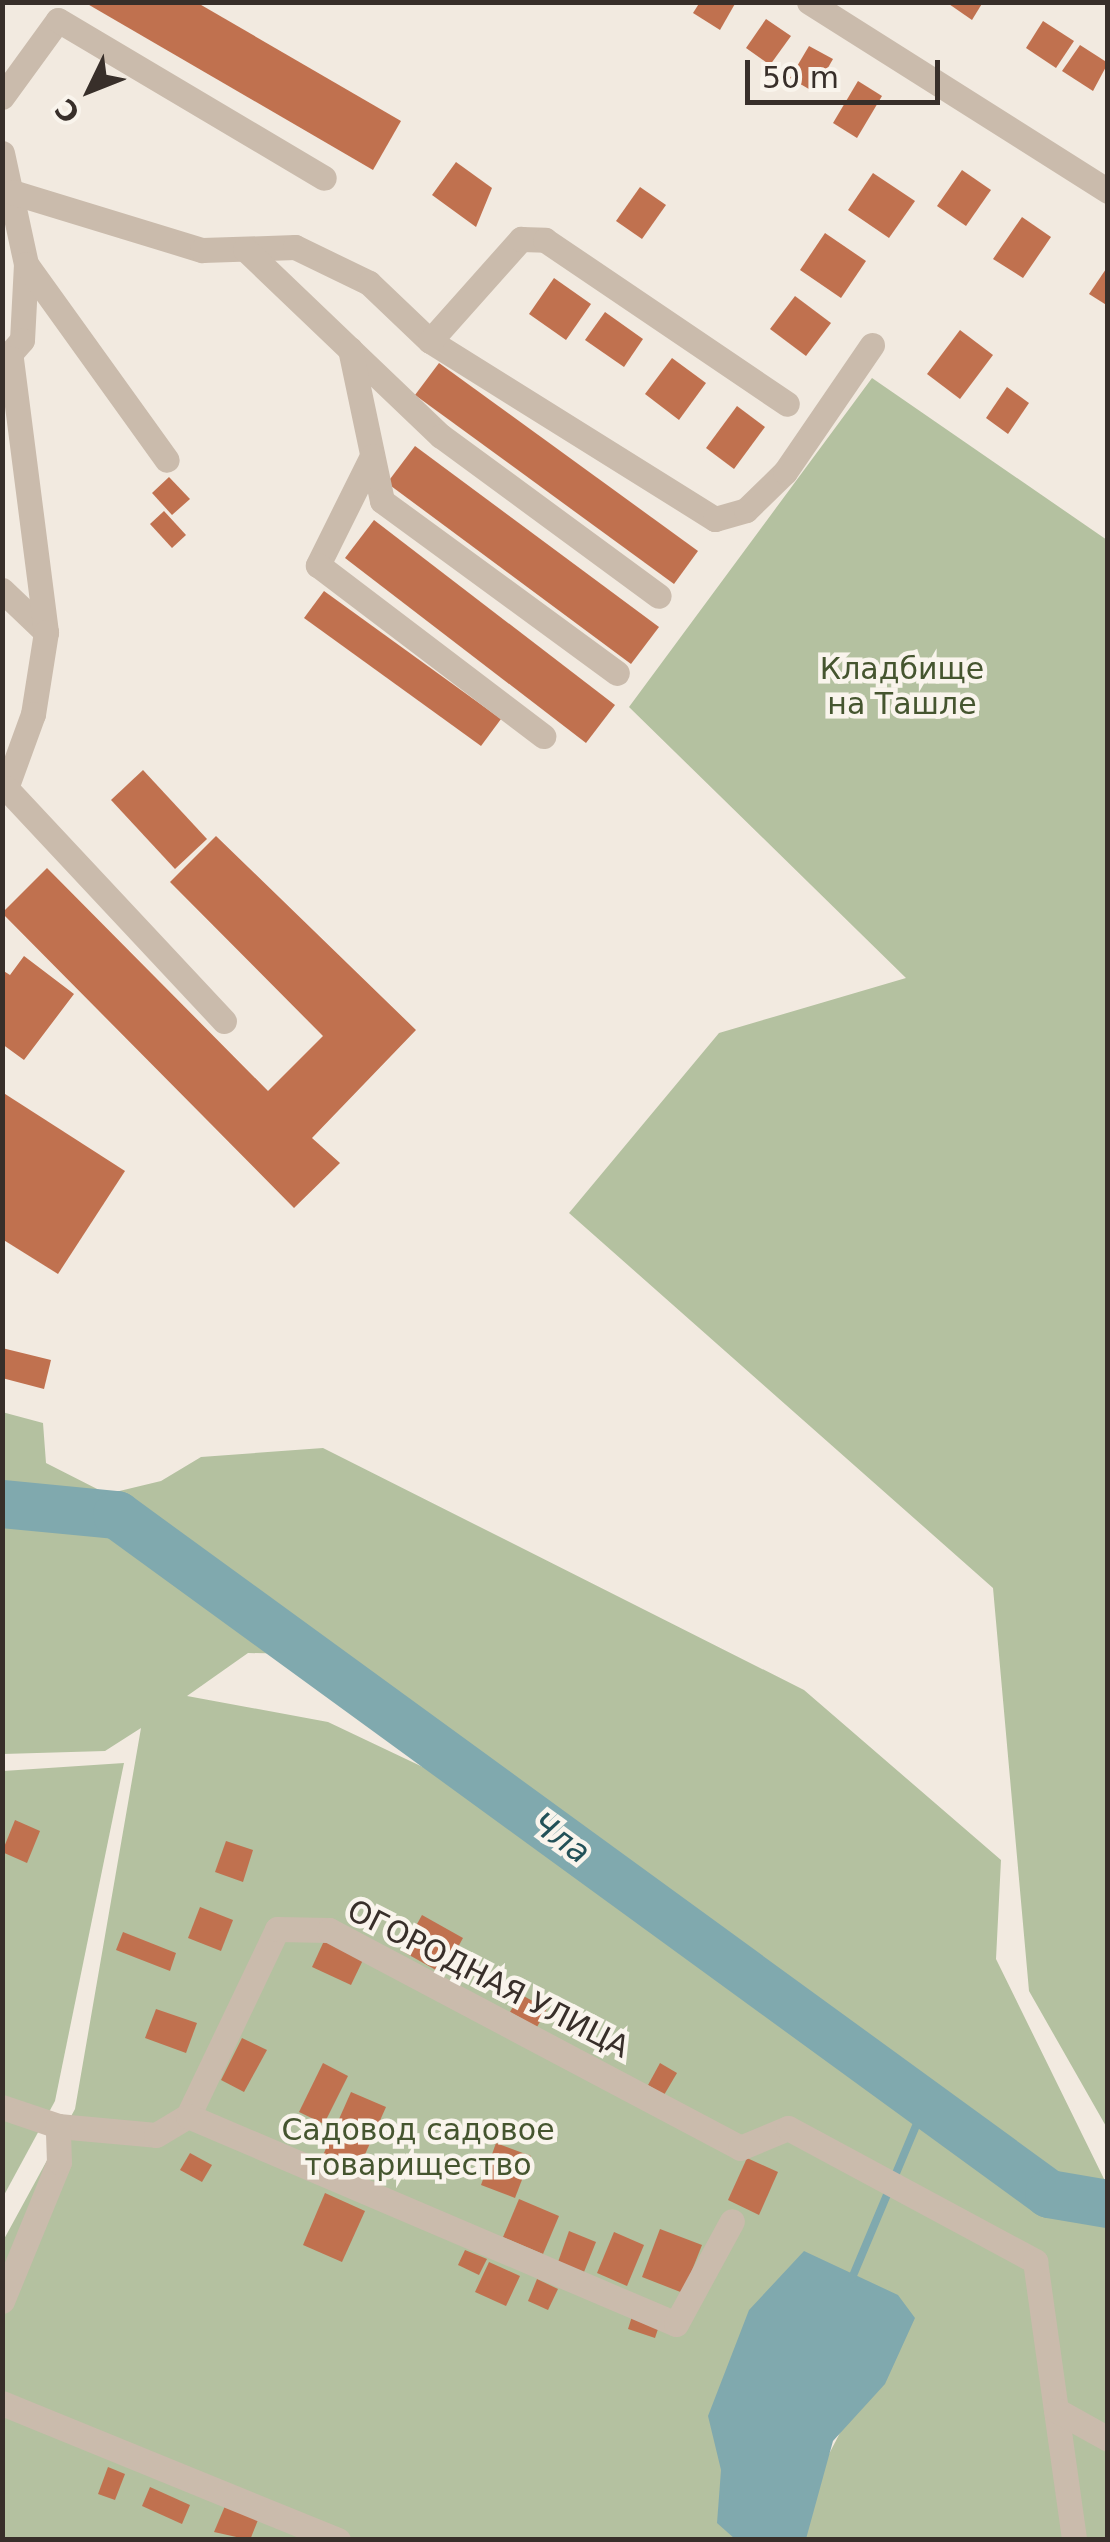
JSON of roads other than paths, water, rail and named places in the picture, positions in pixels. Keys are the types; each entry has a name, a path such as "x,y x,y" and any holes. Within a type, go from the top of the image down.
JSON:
{"street":[{"path":"808,2 1108,191"},
{"path":"2,96 58,20 324,178"},
{"path":"2,153 26,264 26,320 7,360 46,632 33,714 4,790 224,1021"},
{"path":"12,192 48,196 125,231 202,250 295,247 369,284 430,341 715,520 746,510 785,472 799,441 836,398 872,345"},
{"path":"430,341 521,239 546,240 787,404 799,441"},
{"path":"245,249 441,436 659,596"},
{"path":"26,264 167,460"},
{"path":"350,349 382,501 617,673"},
{"path":"787,404 836,398"},
{"path":"372,456 318,565 543,736"},
{"path":"2,590 46,632"},
{"name":"ОГОРОДНАЯ УЛИЦА","path":"188,2116 278,1929 329,1930 740,2148 788,2128 1035,2261 1056,2410"},
{"path":"2,2107 58,2126 156,2136 188,2116 676,2324 732,2222"},
{"path":"2,2301 59,2162 58,2126"},
{"path":"2,2403 338,2540"},
{"path":"1056,2410 1108,2438"},
{"path":"1056,2410 1074,2540"}],"water":[{"path":"804,2251 898,2295 915,2318 885,2384 833,2441 806,2539 735,2539 717,2523 721,2470 708,2416 749,2310"}],"waterway":[{"name":"Чла","path":"2,1504 117,1515 1049,2194 1108,2204"},
{"path":"852,2278 925,2104"}],"park label":[{"name":"Кладбище на Ташле","path":"902,686"},
{"name":"Садовод садовое товарищество","path":"418,2147"}]}
